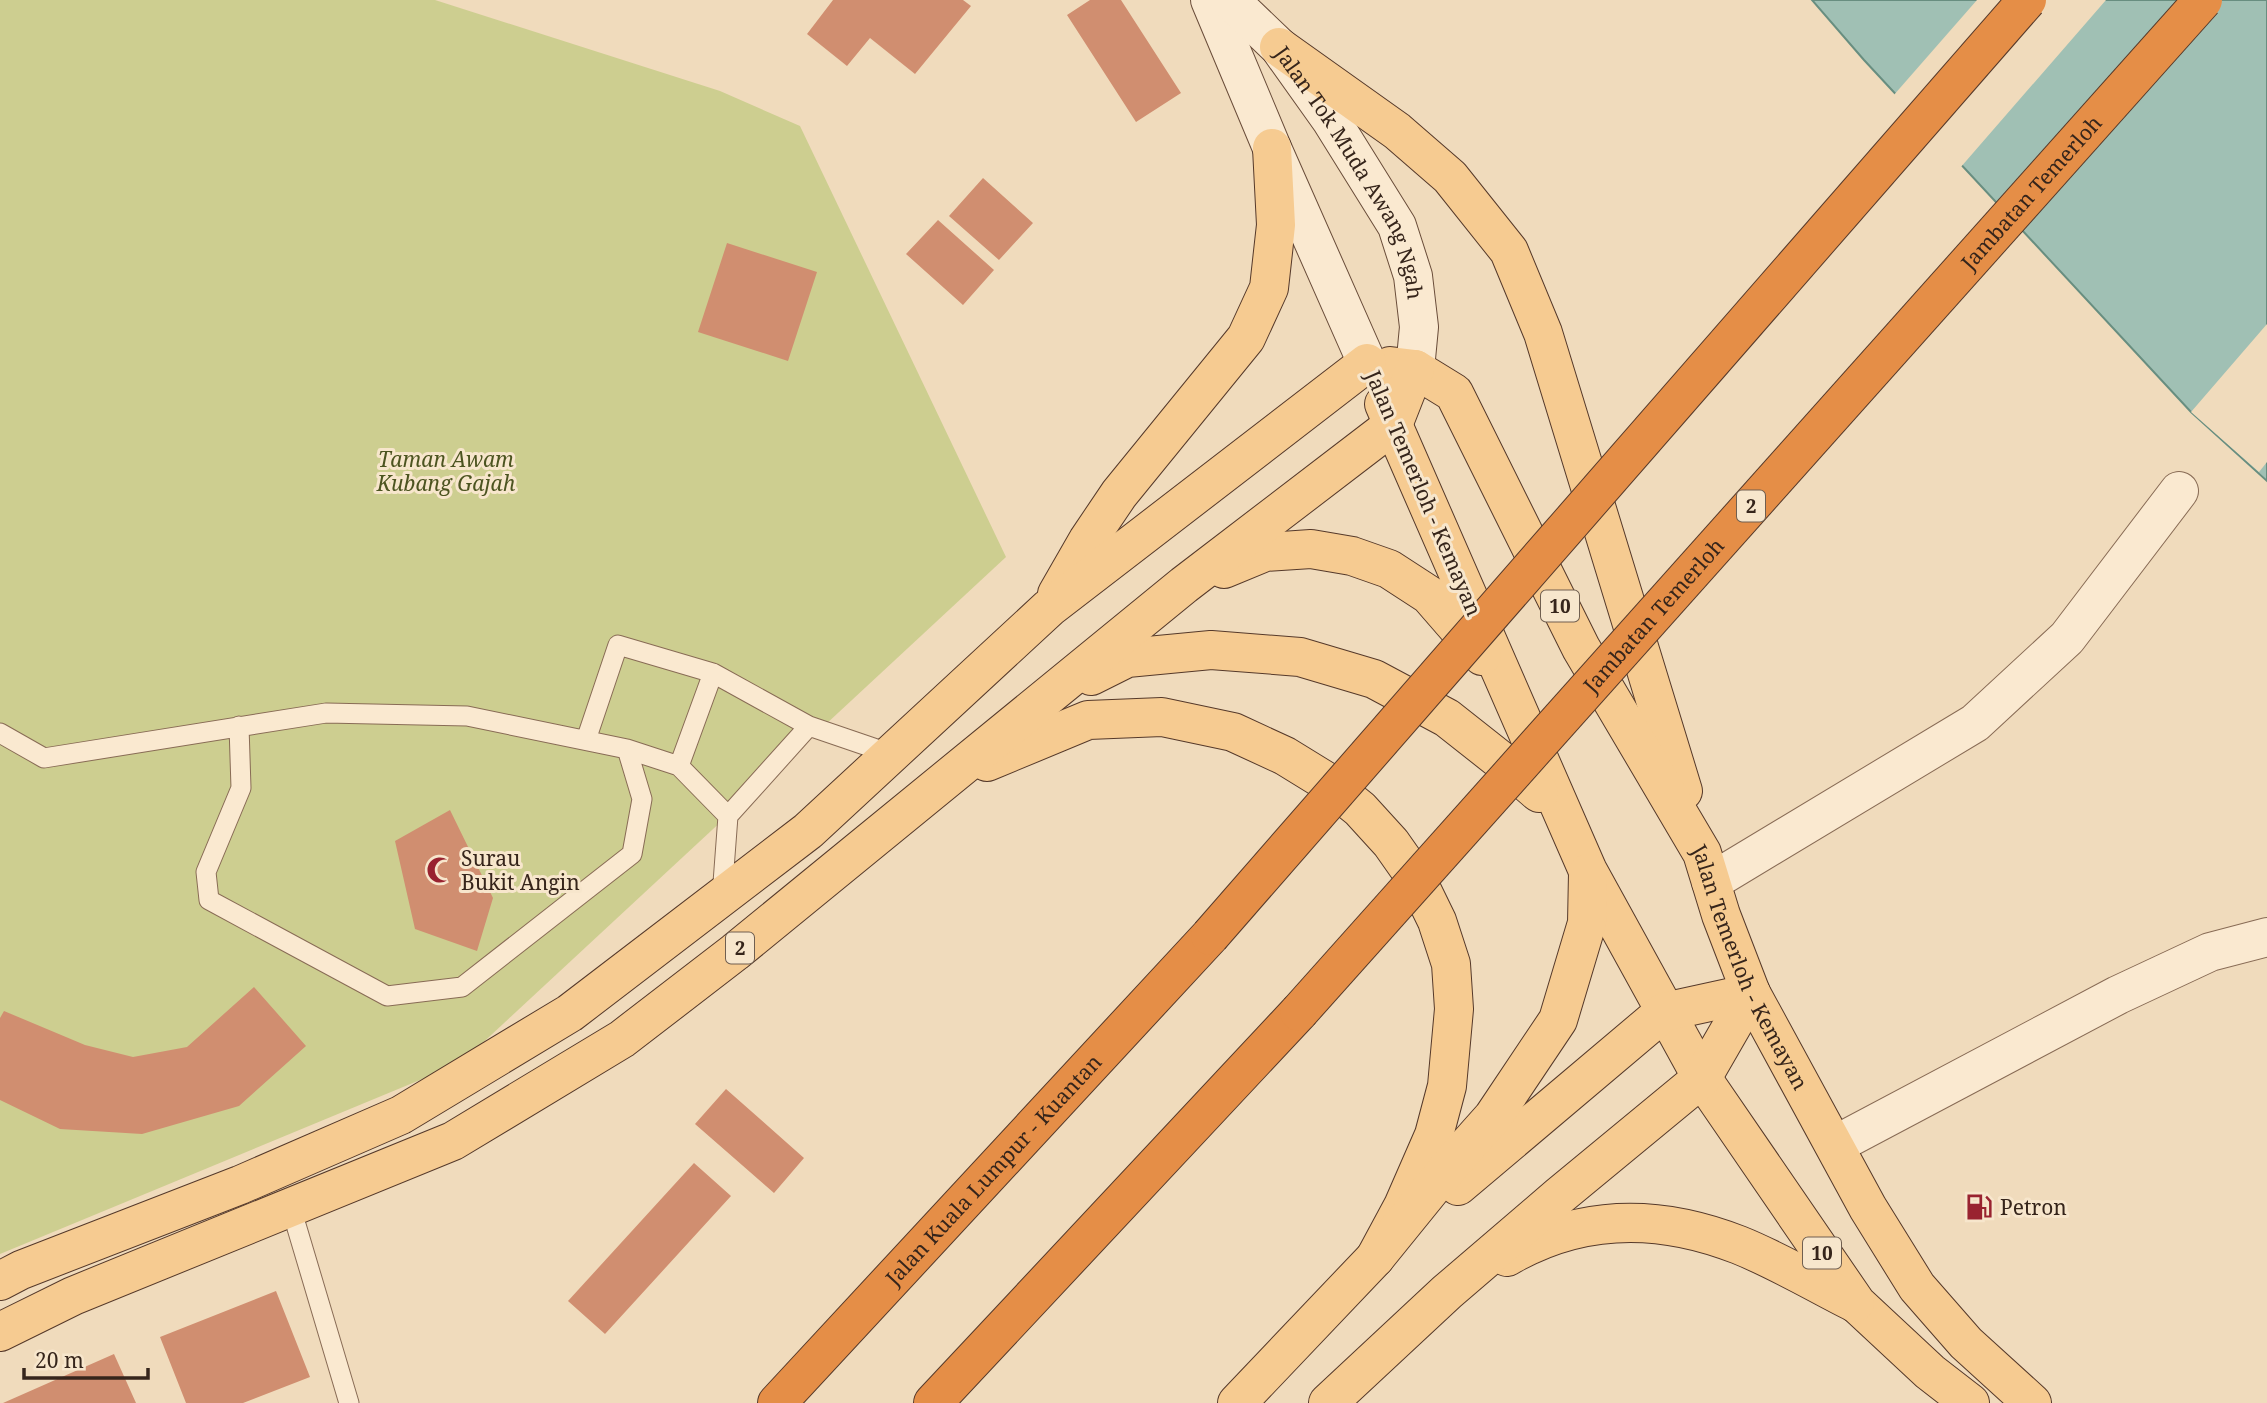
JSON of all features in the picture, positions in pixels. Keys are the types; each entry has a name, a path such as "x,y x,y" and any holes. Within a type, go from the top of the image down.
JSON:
{"highway":[{"name":"Jalan Kuala Lumpur - Kuantan","path":"777,1403 1210,936 2027,0"},
{"name":"Jambatan Temerloh","path":"933,1403 1299,1012 2203,0"}],"main road":[{"path":"1279,47 1397,131 1450,177 1509,251 1544,333 1706,867"},
{"path":"1049,608 1088,540 1119,494 1247,338 1269,288 1276,225 1272,148"},
{"path":"891,754 1049,608 1367,363"},
{"name":"Jalan Temerloh - Kemayan","path":"1367,363 1415,369 1454,393 1581,648 1706,867 1751,993 1868,1208 1917,1287 1966,1343 2032,1403"},
{"name":"Jalan Temerloh - Kemayan","path":"1367,363 1588,871 1702,1078 1857,1304 1930,1372 1970,1403"},
{"path":"1394,425 1415,369"},
{"name":"2","path":"0,1332 73,1297 453,1141 622,1039 735,952 1184,585 1394,425"},
{"path":"1184,585 1265,552 1311,549 1352,556 1389,569 1429,595 1507,684"},
{"path":"1045,700 1127,658 1210,650 1300,657 1374,679 1447,718 1509,766 1564,816"},
{"path":"947,779 1088,720 1162,717 1233,732 1285,756 1324,780 1360,808 1417,880 1437,921 1451,964 1454,1009 1447,1086 1434,1135 1404,1206 1375,1258"},
{"name":"2","path":"0,1280 240,1185 401,1115 570,1013 808,831 891,754"},
{"path":"1237,1403 1375,1258 1493,1117 1558,1020 1587,923 1588,871"},
{"path":"1375,1258 1664,1012 1751,993"},
{"path":"1328,1403 1447,1292 1702,1078 1751,993"},
{"path":"1447,1292 1525,1246 1569,1229 1607,1223 1650,1223 1694,1231 1740,1245 1857,1304"}],"street":[{"name":"Jalan Tok Muda Awang Ngah","path":"1210,0 1367,363"},
{"name":"Jalan Tok Muda Awang Ngah","path":"1230,0 1279,47 1331,120 1397,226 1413,276 1419,327 1415,369"},
{"path":"1706,867 1975,723 2067,638 2179,491"},
{"path":"1835,1145 2118,995 2210,952 2267,937"}],"lane":[{"path":"586,740 618,645 713,673 809,726 891,754"},
{"path":"679,765 713,673"},
{"path":"0,733 44,758 326,713 467,716 627,749 679,765 728,816"},
{"path":"239,726 241,788 206,872 209,900 387,996 462,987 632,854 642,799 627,749"},
{"path":"722,897 728,816 809,726"},
{"path":"291,1208 349,1403"}],"green space":[{"name":"Taman Awam Kubang Gajah","path":"0,0 435,0 720,91 800,126 1006,557 461,1063 0,1254"}],"shaded area":[{"path":"1812,0 2267,0 2267,481 2191,412 1864,60"}],"pier":[{"path":"1977,0 2106,0 1960,168 1893,96"},
{"path":"2267,324 2267,462 2259,472 2191,412"}],"building":[{"path":"833,0 963,0 971,6 915,74 870,38 847,66 807,34"},
{"path":"1090,0 1121,0 1181,93 1136,122 1067,15"},
{"path":"983,178 1033,223 999,260 949,216"},
{"path":"938,220 994,270 963,305 906,254"},
{"path":"727,243 817,272 788,361 698,332"},
{"name":"Surau Bukit Angin","path":"450,810 493,898 477,951 415,929 395,841"},
{"path":"254,987 306,1046 239,1106 142,1134 60,1129 0,1100 0,1018 4,1011 85,1045 133,1057 187,1047"},
{"path":"726,1089 804,1158 774,1193 695,1124"},
{"path":"694,1163 731,1196 605,1334 568,1301"},
{"path":"276,1291 310,1377 243,1403 186,1403 160,1337"},
{"path":"114,1354 136,1403 3,1403"}],"place":[{"name":"Surau Bukit Angin","path":"440,870"},
{"name":"Petron","path":"1979,1207"}]}
